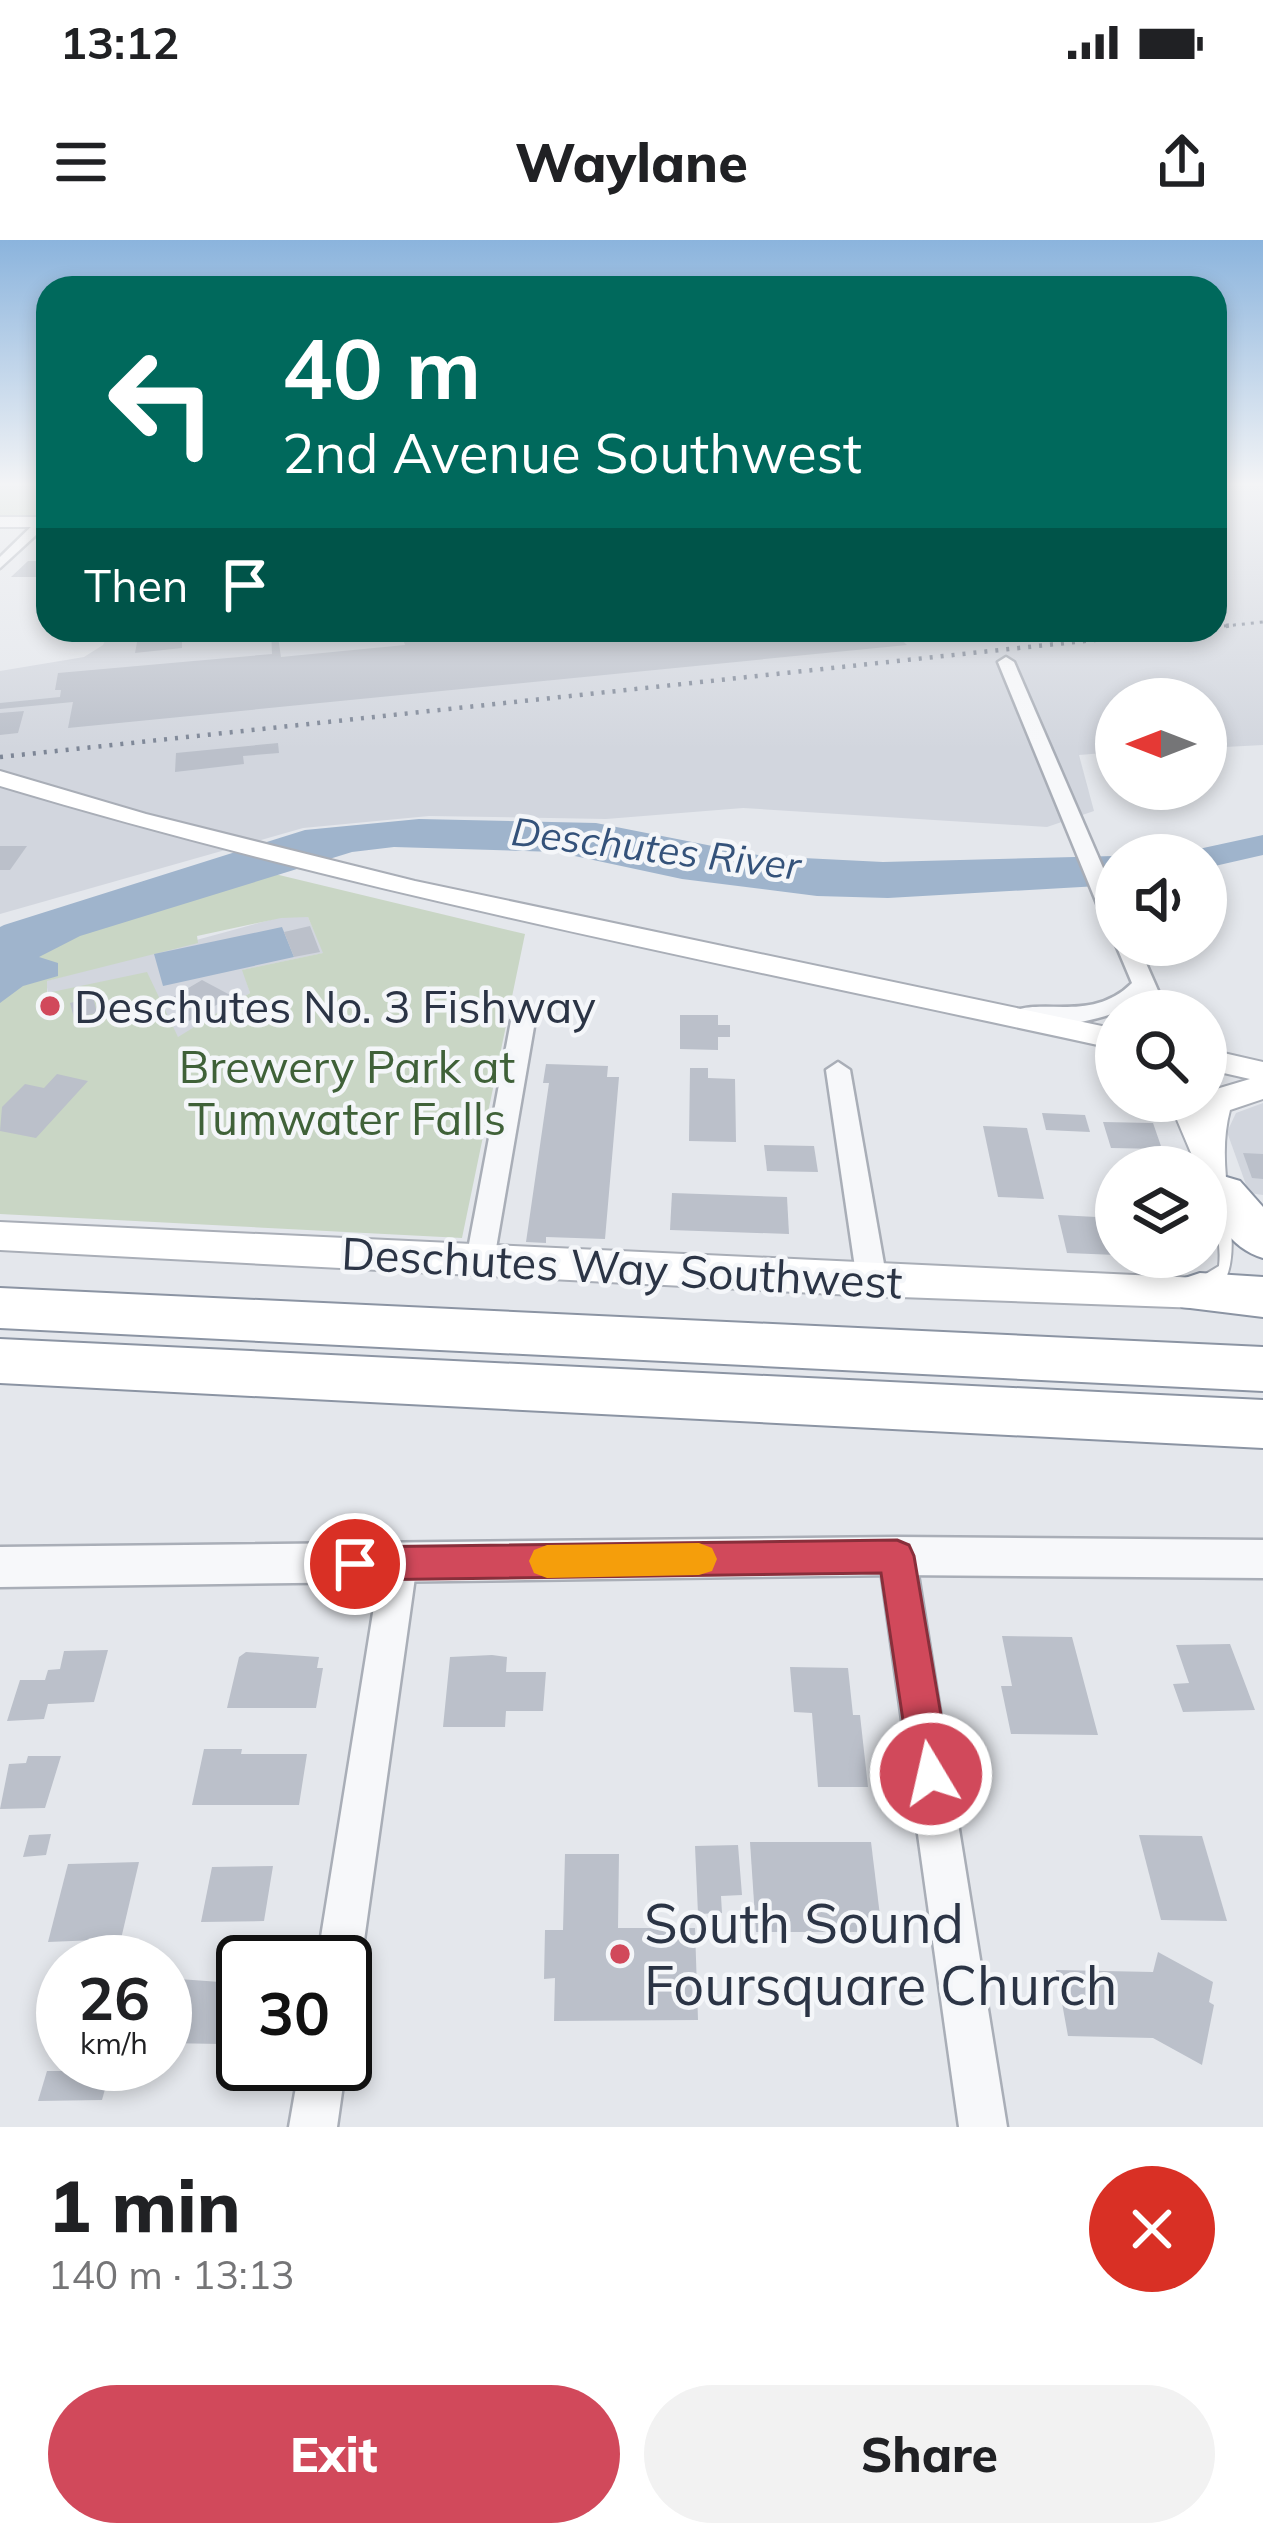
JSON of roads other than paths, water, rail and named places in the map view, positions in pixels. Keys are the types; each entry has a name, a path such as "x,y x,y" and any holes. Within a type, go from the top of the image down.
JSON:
{"highway":[{"path":"1227,1220 1241,1275"},
{"path":"0,1308 1263,1369"},
{"path":"0,1361 1263,1424"},
{"path":"0,1383 477,1401 592,1390"}],"main road":[{"path":"0,778 220,844 437,897 1095,1034"},
{"path":"1227,1064 1263,1072"},
{"path":"1212,1146 1208,1117 1215,1103 1263,1088"},
{"name":"Deschutes Way Southwest","path":"0,1236 872,1282 1241,1275"}],"street":[{"path":"1006,662 1095,874"},
{"path":"1135,966 1146,990"},
{"path":"1013,1016 1096,1014 1132,1000 1144,985"},
{"path":"480,1260 523,1021"},
{"path":"838,1070 872,1282"},
{"path":"897,1556 983,2127"},
{"path":"0,1567 897,1556 1263,1558"},
{"path":"342,1935 399,1563"},
{"path":"313,2127 319,2091"}],"water":[{"path":"419,819 596,823 763,856 883,862 1095,857 1095,886 888,898 817,896 682,879 556,852 394,847 352,852 80,936 39,957 58,963 58,976 23,986 0,1003 0,927 305,830"},
{"path":"282,927 294,957 163,986 154,954"}],"waterway":[{"name":"Deschutes River","path":"1227,853 1263,845"}],"railway":[{"path":"1227,626 1263,622"},
{"path":"1227,626 1235,625"},
{"path":"0,757 1075,642"}],"place":[{"name":"Deschutes No. 3 Fishway","path":"50,1006"},
{"name":"South Sound Foursquare Church","path":"620,1954"}],"park label":[{"name":"Brewery Park at Tumwater Falls","path":"347,1092"}]}
